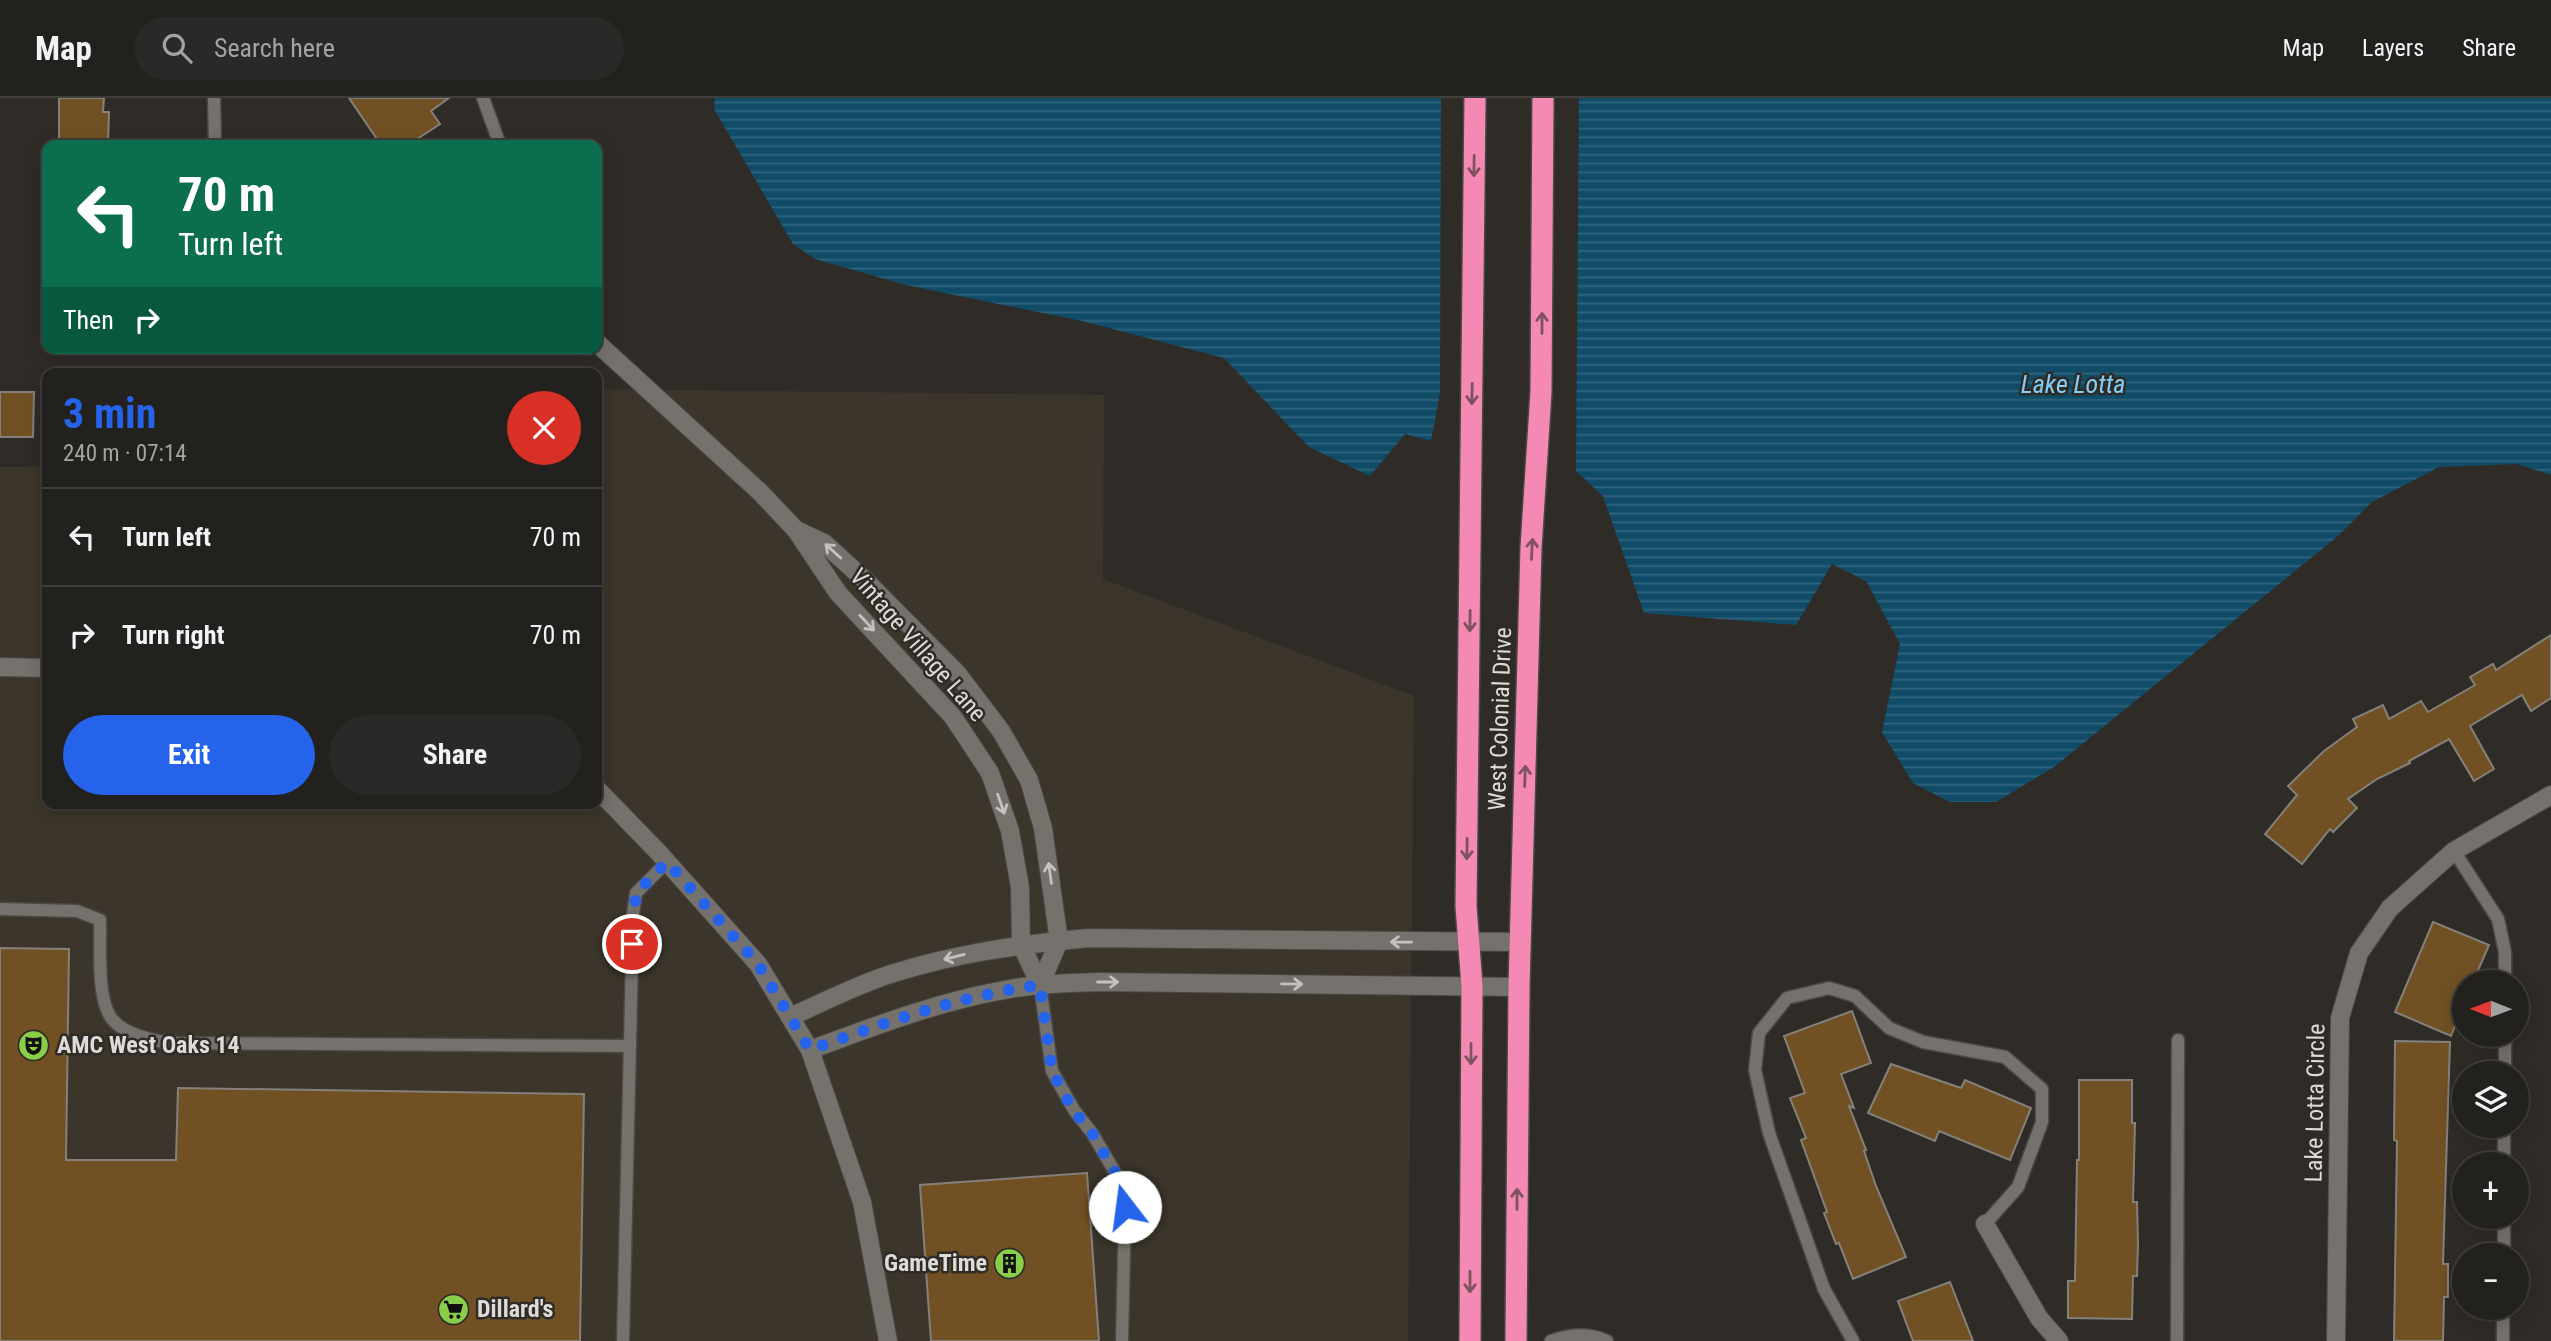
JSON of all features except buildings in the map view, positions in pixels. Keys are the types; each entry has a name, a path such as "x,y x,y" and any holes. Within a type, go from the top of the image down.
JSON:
{"highway":[{"name":"West Colonial Drive","path":"1470,1341 1472,986 1466,906 1475,98"},
{"name":"West Colonial Drive","path":"1516,1341 1520,942 1531,548 1541,392 1544,98"}],"street":[{"name":"Vintage Village Lane","path":"602,348 759,491 796,530 838,593 953,717 990,772 1010,831 1020,887 1021,944 1040,985"},
{"name":"Vintage Village Lane","path":"796,530 824,543 867,582 957,673 1002,731 1029,780 1043,828 1059,941"},
{"path":"0,667 42,668"},
{"path":"602,794 758,964 810,1050 862,1202 888,1341"},
{"name":"Lake Lotta Circle","path":"2336,1341 2340,1018 2359,953 2390,908 2454,850 2551,795"},
{"path":"790,1017 892,973 960,955 1021,944 1089,938 1520,942"},
{"path":"1040,985 1059,941"},
{"path":"810,1050 897,1017 997,991 1040,985 1100,982 1519,987"},
{"path":"1985,1224 2039,1318 2059,1341"}],"lane":[{"path":"214,98 215,140"},
{"path":"483,98 498,140"},
{"path":"2454,850 2498,919 2505,952 2505,970"},
{"path":"623,1341 633,920 636,893 667,862"},
{"path":"0,909 77,911 100,920 103,989 107,1008 113,1019 144,1038 168,1043 630,1046"},
{"path":"1040,985 1052,1071 1073,1110 1092,1133 1122,1184 1125,1207 1122,1341"},
{"path":"1853,1341 1824,1289 1801,1228 1769,1133 1755,1070 1759,1032 1787,998 1829,988 1855,996 1889,1028 1923,1042 2006,1057 2042,1089 2042,1122 2018,1187 1985,1224"},
{"path":"2177,1341 2178,1040"},
{"path":"2503,1320 2503,1341"},
{"path":"1551,1341 1577,1335 1590,1335 1607,1341"}],"shaded area":[{"path":"602,389 1104,395 1103,579 1414,696 1408,1341 0,1341 0,467 42,467 42,809 602,809"}],"water":[{"path":"715,98 1441,98 1440,393 1431,441 1405,434 1370,476 1309,447 1224,358 1082,321 906,285 815,259 793,244 714,109"},
{"name":"Lake Lotta","path":"1579,98 2551,98 2551,475 2517,464 2439,467 2372,502 2338,536 2054,767 1996,802 1950,802 1913,783 1882,732 1900,644 1866,581 1832,564 1796,625 1644,613 1603,496 1576,471"}],"place":[{"name":"AMC West Oaks 14","path":"34,1045"},
{"name":"GameTime","path":"1010,1263"},
{"name":"Dillard's","path":"454,1309"}],"route":[{"path":"632,944 636,893 667,862 758,964 810,1050 897,1017 997,991 1040,985 1052,1071 1073,1110 1092,1133 1122,1184 1125,1207"}]}
